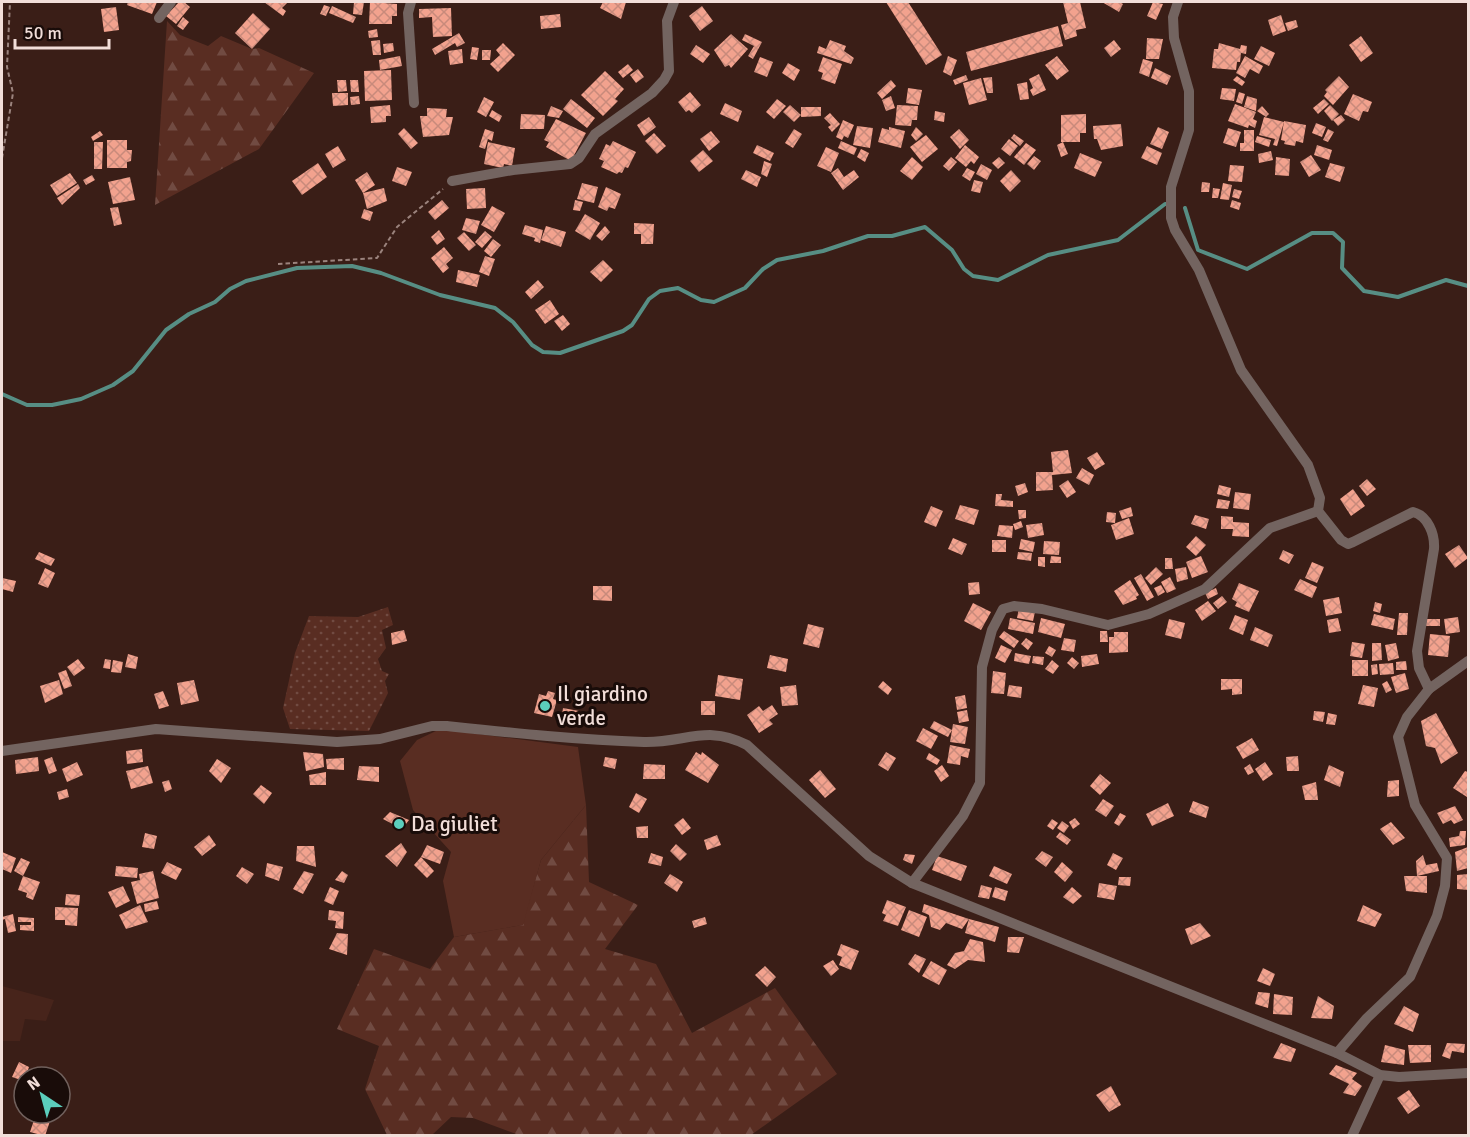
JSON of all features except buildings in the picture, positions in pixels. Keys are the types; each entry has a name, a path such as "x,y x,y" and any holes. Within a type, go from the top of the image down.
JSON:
{"street":[{"path":"159,18 171,2"},
{"path":"411,2 408,13 414,102"},
{"path":"452,181 513,170 570,164 579,158 595,134 652,93 664,80 669,71 667,21 674,2"},
{"path":"1178,2 1173,17 1174,38 1189,92 1189,130 1171,187 1171,218 1175,230 1199,270 1241,370 1308,465 1320,498 1318,511 1341,540 1348,544 1413,512 1422,517 1434,541 1417,651 1419,668 1429,688"},
{"path":"912,883 963,816 980,783 982,667 992,630 1003,609 1014,606 1042,609 1108,625 1149,614 1205,589 1270,528 1318,511"},
{"path":"1337,1053 1367,1018 1410,977 1437,916 1445,886 1447,858 1415,805 1398,737 1407,717 1429,688 1468,661"},
{"path":"2,751 156,729 337,742 380,739 432,726 570,739 641,742 710,734 728,735 747,745 869,856 912,883 1337,1053 1380,1075 1399,1077 1468,1073"},
{"path":"1352,1136 1380,1075"}],"path":[{"path":"2,158 13,93 7,67 10,2"},
{"path":"278,264 377,258 397,227 452,181"}],"shaded area":[{"path":"2,986 54,1000 46,1021 25,1019 20,1041 2,1041"}],"green space":[{"path":"167,21 180,35 208,46 221,36 252,49 259,48 314,73 259,149 155,205"},
{"path":"388,607 393,625 382,630 386,648 378,659 382,671 389,674 385,681 388,693 369,731 290,729 283,708 295,653 309,616 358,617"},
{"path":"440,729 578,747 586,805 541,860 523,925 454,937 443,881 451,852 413,810 400,761 417,740"},
{"path":"586,805 589,882 638,905 605,949 656,964 692,1033 775,988 837,1074 751,1135 519,1135 473,1118 451,1117 432,1135 387,1135 365,1089 379,1046 337,1029 374,949 430,969 454,937 522,925 541,860"}],"waterway":[{"path":"2,394 27,405 52,405 81,399 113,385 133,371 166,330 189,314 215,302 230,289 246,281 297,268 352,266 381,273 440,295 495,308 513,322 532,345 543,352 560,353 623,331 632,325 649,299 660,291 678,288 701,300 714,302 745,288 763,269 777,260 823,251 868,236 892,236 925,227 952,250 964,269 973,276 998,280 1048,255 1118,240 1165,204 1169,204"},
{"path":"1185,208 1198,250 1247,269 1312,233 1333,233 1343,242 1342,268 1364,291 1398,297 1446,280 1468,286"}],"place":[{"name":"Il giardino verde","path":"545,706"},
{"name":"Da giuliet","path":"399,824"}]}
